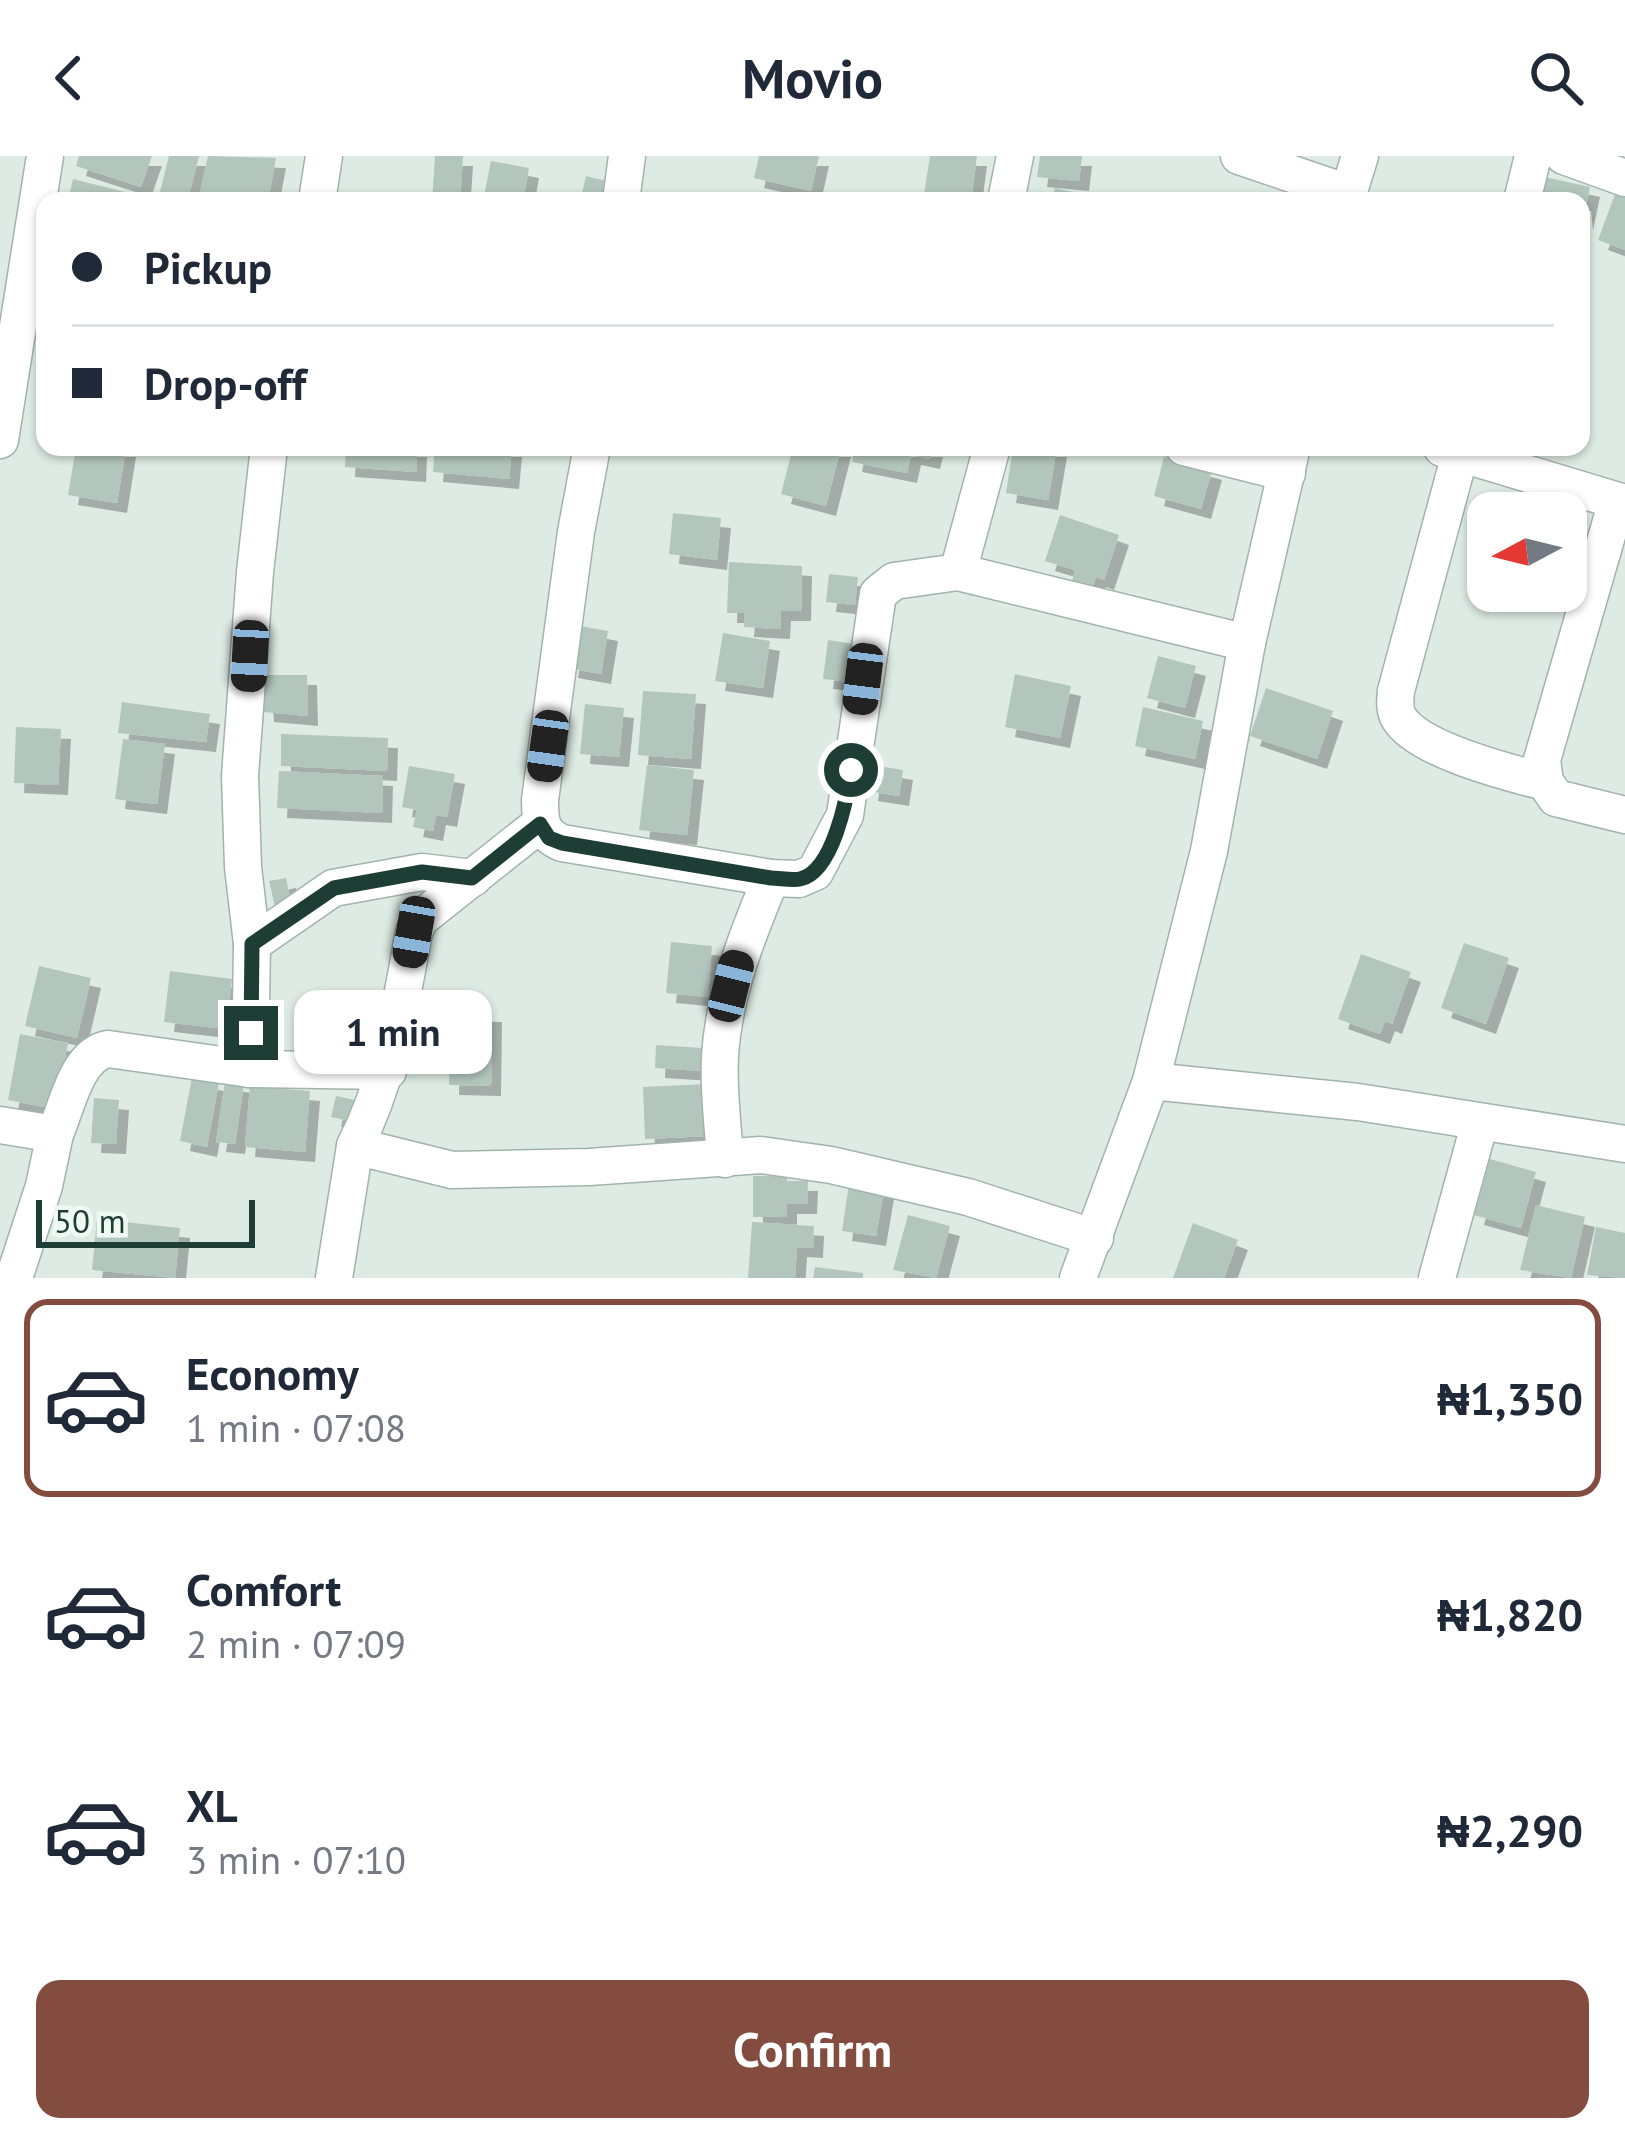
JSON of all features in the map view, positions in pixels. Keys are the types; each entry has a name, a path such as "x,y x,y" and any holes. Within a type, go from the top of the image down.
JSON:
{"street":[{"path":"39,192 45,156"},
{"path":"318,192 324,156"},
{"path":"622,192 627,156"},
{"path":"1008,192 1015,156"},
{"path":"1239,156 1359,174"},
{"path":"1524,192 1533,156"},
{"path":"1564,156 1625,178"},
{"path":"0,440 36,213"},
{"path":"250,1069 252,944 240,776 268,456"},
{"path":"590,456 576,532 540,824 549,838 562,843 771,878 799,879 815,872 845,815 869,633 878,594 894,581 958,572 1247,643"},
{"path":"958,572 990,456"},
{"path":"1078,1278 1151,1081 1209,851 1247,643 1290,460 1257,456"},
{"path":"1452,456 1395,708 1406,726 1441,747 1503,772 1545,782"},
{"path":"1476,456 1621,502 1542,760 1545,782 1556,798 1625,815"},
{"path":"334,1278 355,1145 388,1071 414,932 420,919 540,824"},
{"path":"252,944 334,888 422,872 472,878"},
{"path":"725,1159 720,1059 725,1013 738,959 771,878"},
{"path":"14,1278 56,1134 86,1061 95,1052 108,1049 250,1069 388,1071"},
{"path":"1151,1081 1358,1102 1625,1144"},
{"path":"1437,1278 1480,1122"},
{"path":"0,1125 56,1134"},
{"path":"355,1145 452,1170 761,1155 831,1165 968,1197 1095,1238"}],"building":[{"path":"79,156 152,156 141,187 76,166"},
{"path":"169,156 199,156 190,192 160,192"},
{"path":"208,156 276,158 270,192 200,192"},
{"path":"435,156 463,156 461,192 433,192"},
{"path":"759,156 819,156 811,191 754,178"},
{"path":"930,156 977,156 972,192 924,192"},
{"path":"1040,156 1082,156 1079,181 1037,177"},
{"path":"491,161 529,168 525,192 485,192"},
{"path":"586,176 614,183 612,192 582,192"},
{"path":"1540,176 1590,187 1589,192 1536,192"},
{"path":"73,179 125,192 70,192"},
{"path":"1619,183 1625,186 1625,250 1598,240"},
{"path":"74,456 125,456 117,503 68,495"},
{"path":"346,456 417,456 416,472 345,467"},
{"path":"434,456 511,456 509,479 433,472"},
{"path":"791,456 839,456 826,506 781,494"},
{"path":"853,456 911,456 907,473 852,462"},
{"path":"1012,456 1055,456 1048,500 1006,493"},
{"path":"1164,457 1212,470 1201,509 1154,496"},
{"path":"673,513 721,518 717,560 669,554"},
{"path":"1060,515 1119,535 1104,580 1096,577 1092,588 1072,581 1075,570 1045,561"},
{"path":"729,562 802,566 801,611 781,611 780,629 744,627 745,613 727,613"},
{"path":"829,574 858,577 855,605 826,602"},
{"path":"575,625 608,631 601,674 568,668"},
{"path":"723,633 770,641 763,688 715,681"},
{"path":"828,640 854,644 850,682 823,679"},
{"path":"1158,656 1196,666 1185,708 1147,698"},
{"path":"1015,674 1071,686 1060,738 1005,727"},
{"path":"262,675 307,675 308,716 264,712"},
{"path":"1266,688 1333,711 1317,759 1250,736"},
{"path":"643,691 696,694 691,759 638,755"},
{"path":"122,702 210,714 206,742 118,733"},
{"path":"585,704 624,708 619,757 580,754"},
{"path":"1143,707 1203,721 1195,759 1135,746"},
{"path":"16,727 61,729 58,785 14,783"},
{"path":"281,734 388,738 387,771 281,766"},
{"path":"123,739 165,744 157,804 115,799"},
{"path":"647,765 694,770 687,835 639,830"},
{"path":"872,765 903,770 899,796 868,791"},
{"path":"409,766 455,774 447,817 436,815 433,831 413,827 417,810 402,807"},
{"path":"279,771 383,776 382,813 277,808"},
{"path":"286,878 291,904 275,907 269,881"},
{"path":"671,942 712,946 708,997 666,993"},
{"path":"1464,943 1509,958 1486,1024 1441,1008"},
{"path":"1361,954 1411,972 1392,1024 1385,1021 1380,1034 1338,1019"},
{"path":"39,966 91,978 77,1038 25,1026"},
{"path":"170,971 232,979 226,1029 164,1022"},
{"path":"450,1011 492,1012 491,1086 449,1085"},
{"path":"20,1034 68,1043 55,1109 8,1100"},
{"path":"656,1045 703,1048 701,1071 655,1068"},
{"path":"192,1077 219,1082 207,1147 180,1141"},
{"path":"225,1081 244,1083 235,1144 216,1142"},
{"path":"707,1084 709,1136 645,1139 643,1087"},
{"path":"250,1086 310,1091 305,1152 245,1147"},
{"path":"336,1096 360,1101 355,1122 331,1117"},
{"path":"94,1098 119,1100 116,1144 91,1143"},
{"path":"1490,1159 1536,1172 1521,1228 1474,1215"},
{"path":"753,1176 808,1181 807,1204 787,1204 787,1217 753,1217"},
{"path":"849,1184 884,1189 876,1236 842,1231"},
{"path":"1536,1205 1585,1217 1571,1278 1520,1270"},
{"path":"908,1215 950,1226 936,1278 893,1270"},
{"path":"97,1219 180,1228 175,1278 92,1270"},
{"path":"752,1222 814,1226 813,1248 797,1247 795,1278 748,1278"},
{"path":"1193,1223 1238,1240 1224,1278 1173,1278"},
{"path":"1596,1227 1625,1233 1625,1278 1587,1275"},
{"path":"815,1267 863,1273 863,1278 813,1278"}],"route":[{"path":"251,1033 252,944 334,888 422,872 472,878 540,824 549,838 562,843 799,879 815,872 845,815 851,770"}]}
